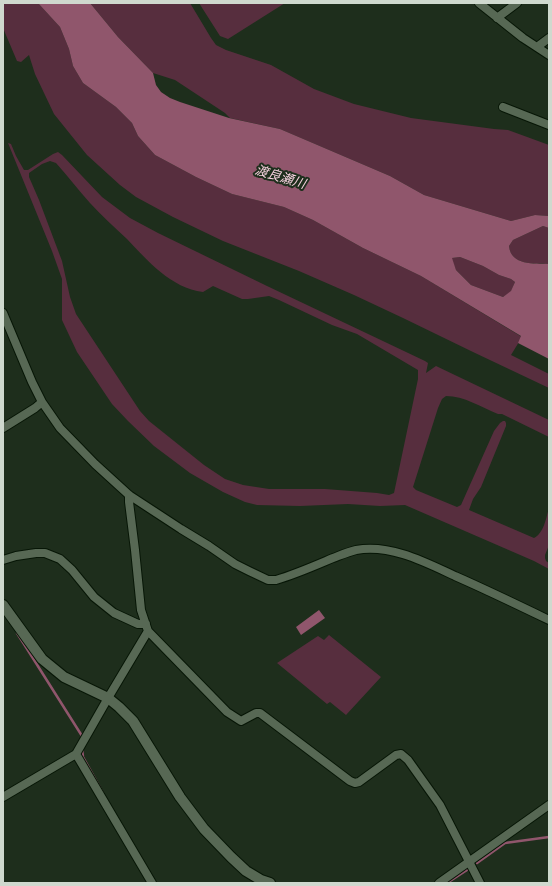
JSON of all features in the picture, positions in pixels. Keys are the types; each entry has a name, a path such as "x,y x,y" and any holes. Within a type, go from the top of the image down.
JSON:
{"street":[{"path":"479,3 496,18 549,55"},
{"path":"496,18 517,3"},
{"path":"537,47 549,38"},
{"path":"503,107 549,125"},
{"path":"3,313 32,382 42,402 60,428 95,464 129,495 235,564 268,580 276,580 351,552 383,550 402,554 435,567 490,591 549,620"},
{"path":"3,428 42,402"},
{"path":"3,797 76,754 147,628 141,610 129,495"},
{"path":"3,560 36,553 45,553 60,559 72,570 94,597 114,613 147,628 227,712 241,721 256,713 260,714 350,781 355,783 359,782 396,755 401,754 408,760 440,805 480,883"},
{"path":"3,605 42,660 64,677 108,698 133,721 180,797 204,829 246,871 270,883"},
{"path":"76,754 152,883"},
{"path":"439,883 549,805"}],"shaded area":[{"path":"3,3 38,3 60,27 69,49 73,66 83,83 116,107 132,123 138,136 155,155 232,194 284,207 313,220 363,248 421,276 522,337 511,355 549,374 549,388 354,295 299,271 223,241 136,197 120,185 87,155 54,114 35,74 29,55 21,62 17,61 3,28"},
{"path":"90,3 190,3 216,45 226,50 271,65 314,89 354,104 411,118 508,130 549,145 549,216 535,215 511,221 424,195 390,176 280,129 230,118 225,113 175,80 153,73 118,37"},
{"path":"199,3 285,3 228,39 220,36"},
{"path":"8,143 11,144 24,170 28,170 58,152 102,197 130,218 267,286 425,361 428,363 426,373 436,366 549,420 549,437 502,414 498,414 472,402 453,396 446,396 442,399 438,408 413,487 416,490 457,507 461,505 494,431 500,423 505,421 506,426 481,487 473,499 469,510 534,538 540,533 546,521 549,508 549,545 545,558 549,563 549,569 534,561 405,505 257,505 245,502 223,492 190,473 154,446 112,404 77,352 62,320 62,279","holes":["50,161 56,163 94,208 143,256 170,279 191,289 203,292 213,286 242,299 269,296 332,325 357,334 418,370 418,379 394,493 389,495 325,489 269,489 243,485 225,479 204,465 149,421 140,411 76,314 70,297 62,261 29,177 29,173 42,164"]},
{"path":"543,226 549,228 549,264 524,262 514,257 509,246 513,240"},
{"path":"460,257 511,279 515,282 511,292 503,297 471,285 456,270 451,258"},
{"path":"329,635 381,677 346,715 330,702 327,704 277,663 318,636 324,640"}],"water":[{"name":"渡良瀬川","path":"38,3 90,3 118,37 153,73 156,85 161,92 170,98 229,118 280,129 390,176 424,195 511,221 535,215 549,216 549,228 543,226 513,240 509,246 514,257 519,260 530,263 549,264 549,359 518,343 521,336 421,276 363,248 313,220 284,207 232,194 155,155 138,136 132,123 116,107 83,83 73,66 69,49 60,27","holes":["460,257 483,266 515,282 511,291 503,297 471,285 456,270 452,258"]},
{"path":"319,610 325,618 301,635 296,627"}],"waterway":[{"path":"17,633 82,737"},
{"path":"82,749 83,757 103,793"},
{"path":"477,863 505,843 549,837"},
{"path":"447,883 467,870"}]}
